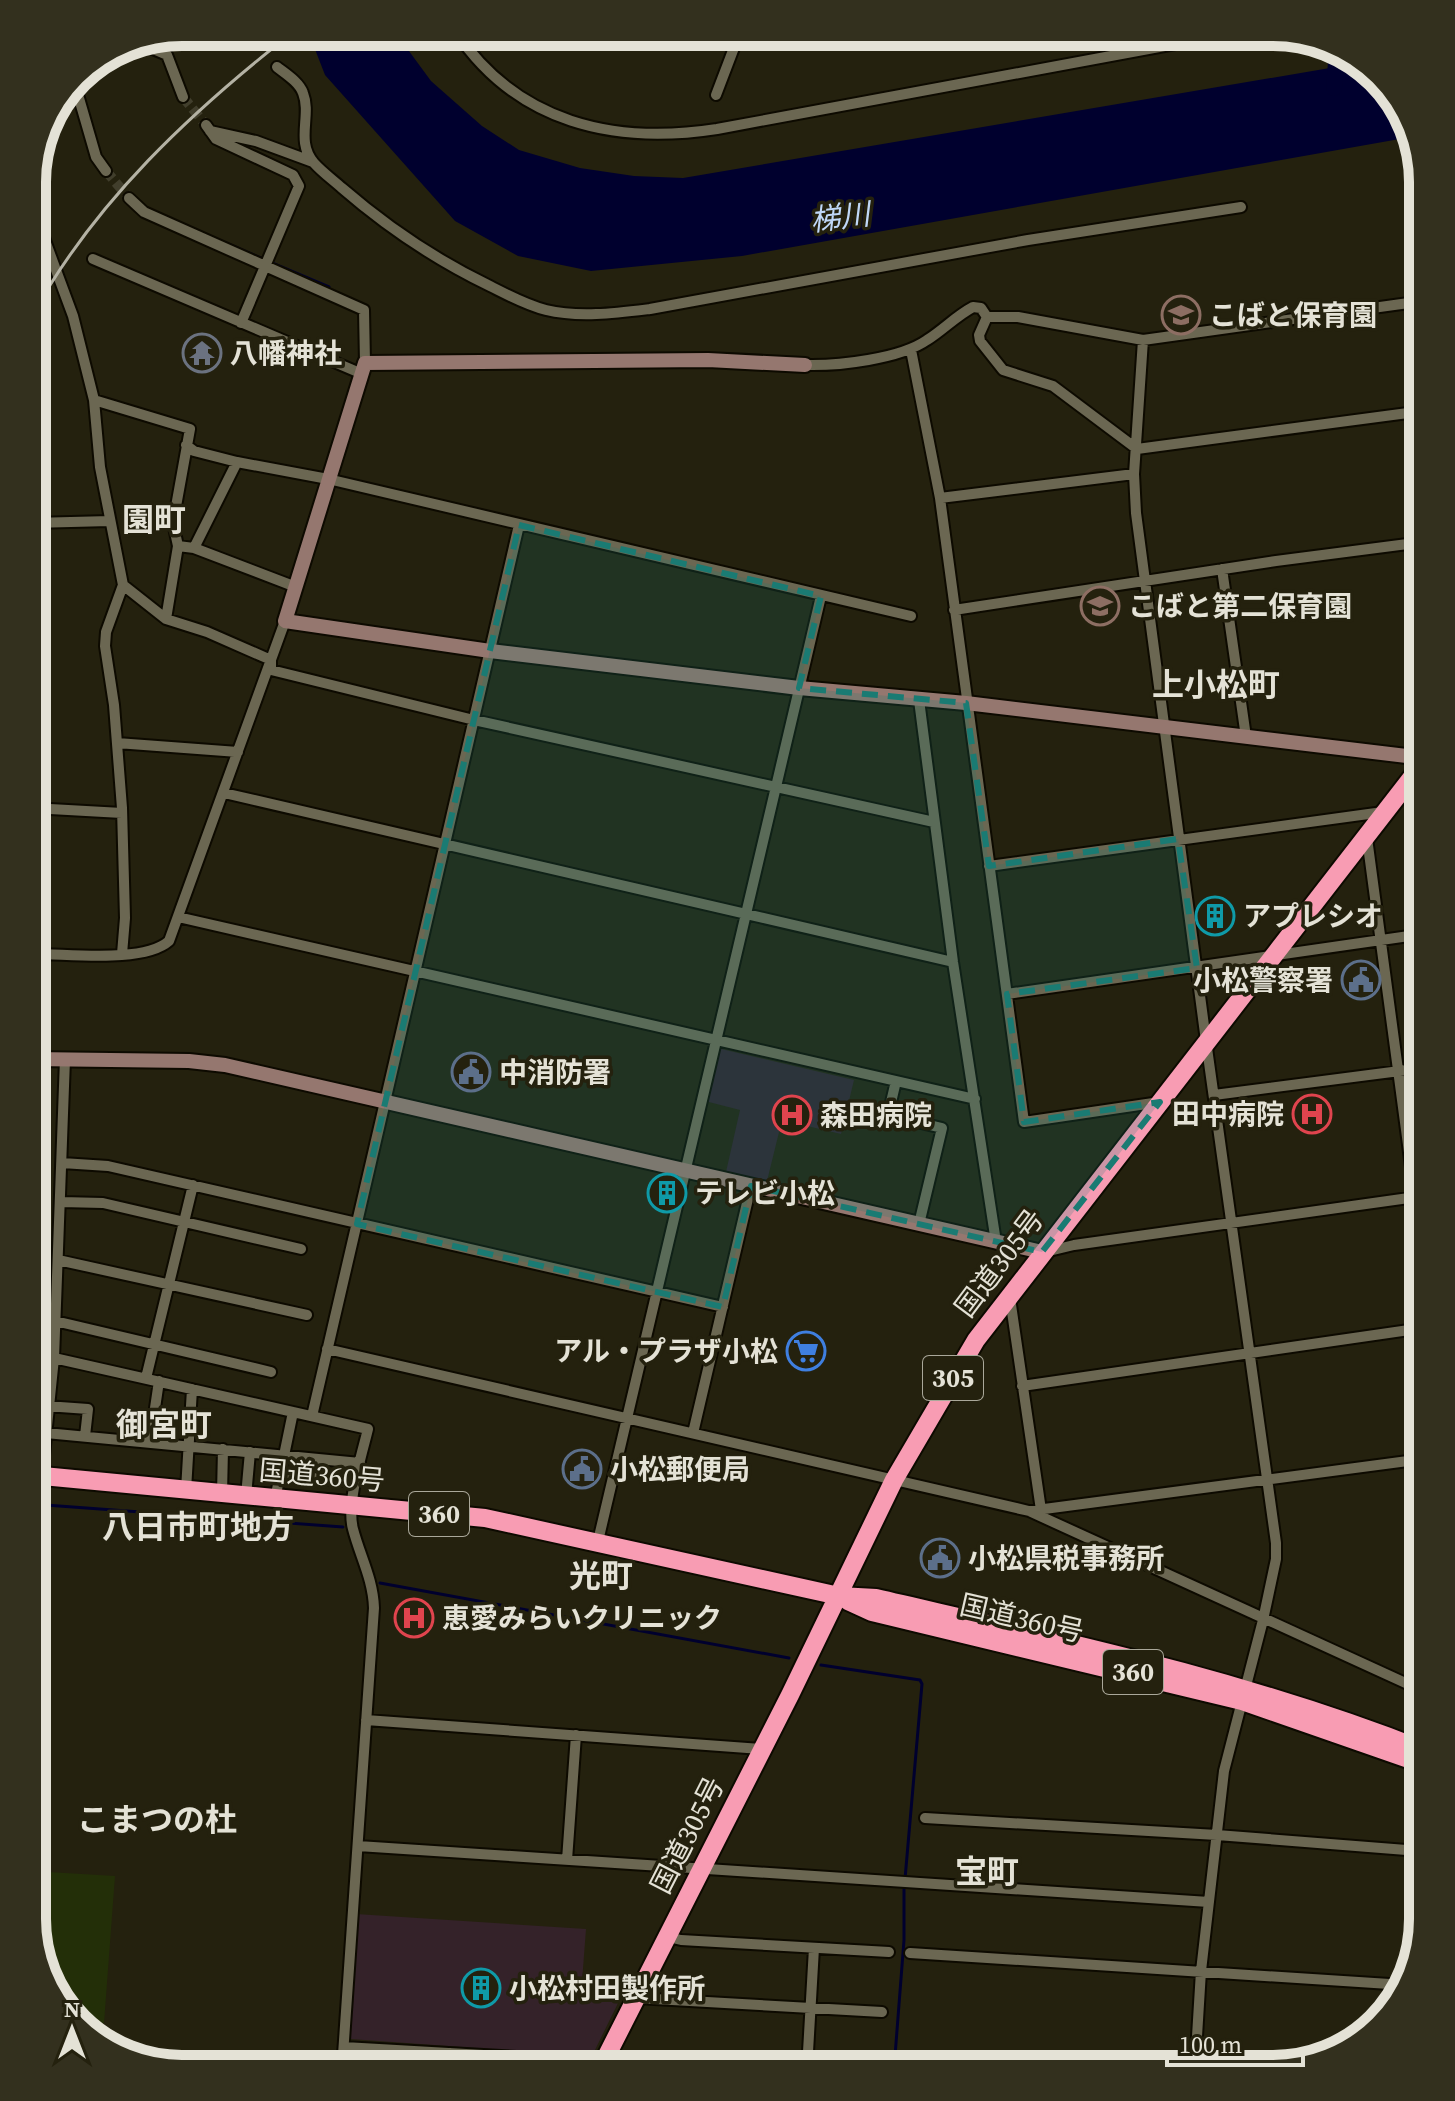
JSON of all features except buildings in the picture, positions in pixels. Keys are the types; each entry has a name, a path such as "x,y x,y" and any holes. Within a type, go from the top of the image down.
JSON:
{"highway":[{"name":"国道305号","path":"608,2055 839,1596 894,1480 976,1340 1367,838 1409,779"},
{"name":"国道360号","path":"46,1476 485,1518 839,1596 876,1598 1147,1661 1244,1694 1409,1759"},
{"name":"国道360号","path":"1244,1694 1308,1707 1409,1745"}],"street":[{"path":"466,46 501,84 536,106 590,127 652,136 733,126 1164,46"},
{"path":"716,95 735,46"},
{"path":"154,49 167,55 183,97"},
{"path":"277,67 303,92 305,145 313,162"},
{"path":"78,96 96,157 106,171"},
{"path":"241,323 299,186 293,175 216,139 208,128 256,141 313,162 384,223 451,267 516,299 545,310 567,313 650,309 1028,240 1241,207"},
{"path":"46,954 156,951 169,941 285,621 362,368 364,310 144,212 129,198"},
{"path":"46,243 73,316 94,400 100,467 123,585 106,632 122,813 125,918 122,954"},
{"path":"93,259 241,323 362,368 693,360 846,364 911,350 973,307 981,308 987,317"},
{"path":"987,317 1018,317 1143,340 1409,303"},
{"path":"987,317 979,335 980,341 1003,370 1053,386 1137,449 1409,413"},
{"path":"1143,340 1134,474 1145,580 1268,1480 1276,1559 1224,1771 1201,1971 1196,2055"},
{"path":"911,350 940,498 1024,1122 1160,1102"},
{"path":"94,400 190,429 173,523 178,546 166,619"},
{"path":"186,445 194,451 237,462 328,479 911,616"},
{"path":"194,548 237,462"},
{"path":"940,498 1134,474"},
{"path":"46,523 110,521"},
{"path":"312,1416 519,525"},
{"path":"954,610 1409,544"},
{"path":"178,546 194,548 296,587"},
{"path":"1222,569 1246,737"},
{"path":"123,585 166,619 207,632 271,660"},
{"path":"598,1541 821,596"},
{"path":"285,621 490,651 799,688 966,703 1409,758"},
{"path":"271,660 271,670 474,720 934,822"},
{"path":"919,700 953,962 996,1242"},
{"path":"117,743 238,752"},
{"path":"224,793 953,962"},
{"path":"46,809 122,813"},
{"path":"989,866 1384,812"},
{"path":"1367,838 1379,941 1409,1134"},
{"path":"178,917 975,1099"},
{"path":"1007,994 1409,936"},
{"path":"46,1059 189,1061 225,1065 1042,1252 1409,1198"},
{"path":"65,1059 54,1358 46,1433 360,1463"},
{"path":"1214,1095 1409,1070"},
{"path":"896,1081 888,1115 942,1128 919,1224"},
{"path":"62,1163 108,1166 723,1307"},
{"path":"146,1378 193,1185"},
{"path":"693,1433 751,1186"},
{"path":"61,1202 103,1203 301,1249"},
{"path":"58,1260 307,1315"},
{"path":"1010,1296 1035,1511"},
{"path":"55,1321 271,1372"},
{"path":"1022,1386 1409,1330"},
{"path":"327,1349 1035,1511 1263,1620 1409,1685"},
{"path":"54,1358 368,1429 352,1507 352,1526 373,1590 343,2055"},
{"path":"150,1442 159,1381"},
{"path":"186,1490 192,1389"},
{"path":"46,1406 88,1409 85,1436"},
{"path":"275,1499 293,1412"},
{"path":"222,1494 223,1449"},
{"path":"246,1496 250,1452"},
{"path":"1035,1511 1409,1461"},
{"path":"279,1475 357,1482"},
{"path":"366,1720 761,1749"},
{"path":"567,1860 576,1735"},
{"path":"925,1818 1217,1835 1409,1850"},
{"path":"358,1846 1209,1902"},
{"path":"668,1937 889,1952"},
{"path":"808,2055 814,1948"},
{"path":"910,1953 1392,1984"},
{"path":"637,1998 882,2012"},
{"path":"344,2047 473,2055"}],"highlighted area":[{"path":"519,525 821,596 799,688 966,703 989,866 1178,839 1197,968 1007,994 1024,1122 1160,1102 1042,1252 751,1186 723,1307 357,1224"}],"shaded area":[{"name":"森田病院","path":"717,1048 854,1080 841,1134 782,1120 767,1181 726,1172 740,1110 705,1101"},
{"path":"356,1914 586,1929 581,1995 621,1997 594,2052 589,2055 351,2039 347,2035"}],"green space":[{"name":"こまつの杜","path":"46,1872 115,1876 107,1989 65,1989 56,1971 47,1936"}],"water":[{"name":"梯川","path":"314,46 405,46 431,81 482,126 519,150 580,168 634,176 683,178 1343,66 1381,99 1402,139 742,256 591,271 518,256 455,221 325,75"}],"waterway":[{"path":"1334,88 1336,62"},
{"path":"219,240 263,259"},
{"path":"272,263 329,287"},
{"path":"46,1505 343,1527"},
{"path":"380,1583 789,1658"},
{"path":"821,1665 920,1680 922,1684 905,1879"},
{"path":"895,2055 904,1940 904,1887"}],"tunnel":[{"path":"183,97 206,125"},
{"path":"106,171 129,198"}],"railway":[{"path":"46,292 85,235 148,161 218,94 275,46"}],"place":[{"name":"こばと保育園","path":"1181,315"},
{"name":"八幡神社","path":"202,353"},
{"name":"こばと第二保育園","path":"1100,606"},
{"name":"アプレシオ","path":"1215,916"},
{"name":"小松警察署","path":"1361,980"},
{"name":"中消防署","path":"471,1072"},
{"name":"田中病院","path":"1312,1114"},
{"name":"森田病院","path":"792,1115"},
{"name":"テレビ小松","path":"667,1193"},
{"name":"アル・プラザ小松","path":"806,1351"},
{"name":"小松郵便局","path":"582,1469"},
{"name":"小松県税事務所","path":"940,1558"},
{"name":"恵愛みらいクリニック","path":"414,1618"},
{"name":"小松村田製作所","path":"481,1988"}],"district":[{"name":"園町","path":"154,520"},
{"name":"上小松町","path":"1216,685"},
{"name":"御宮町","path":"164,1425"},
{"name":"八日市町地方","path":"198,1527"},
{"name":"光町","path":"601,1576"},
{"name":"こまつの杜","path":"157,1820"},
{"name":"宝町","path":"987,1872"}]}
